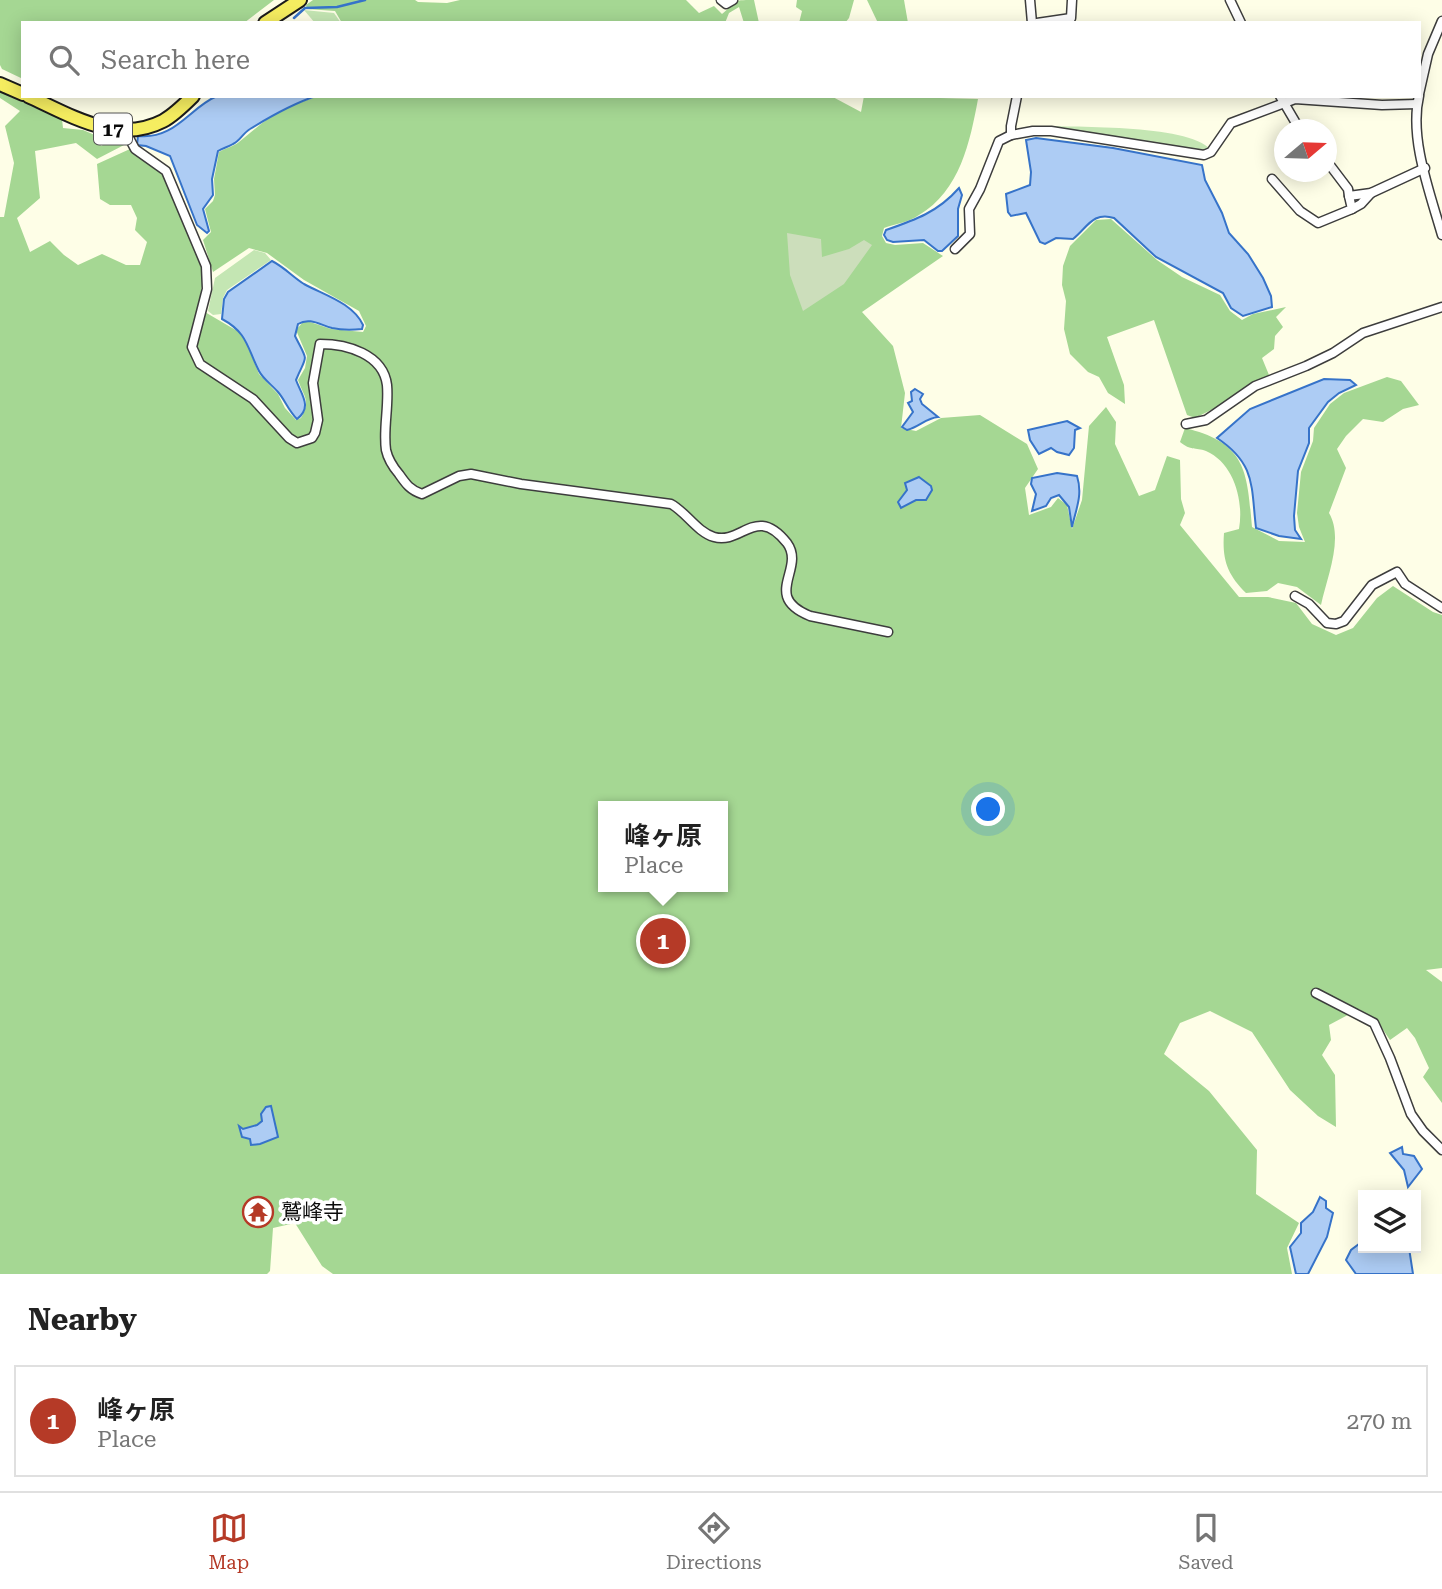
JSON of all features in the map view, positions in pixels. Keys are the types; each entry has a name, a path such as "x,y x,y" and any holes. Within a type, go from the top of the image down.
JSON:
{"main road":[{"path":"268,21 300,0"},
{"path":"0,84 21,93"},
{"name":"17","path":"32,98 85,122 126,132 164,121 191,98"}],"street":[{"path":"721,0 726,4 733,0"},
{"path":"1030,0 1032,21"},
{"path":"1051,21 1072,18 1072,0"},
{"path":"1230,0 1240,21"},
{"path":"1421,88 1428,54 1442,21"},
{"path":"1011,135 1017,98"},
{"path":"955,249 970,234 969,209 999,141 1011,135 1051,131 1204,155 1211,152 1231,123 1282,100 1295,99 1351,103 1419,98 1417,138 1442,234"},
{"path":"1282,100 1293,119"},
{"path":"126,132 135,149 166,172 206,266 208,278 192,347 195,357 206,370 227,380 253,399 289,438 298,443 306,442 315,433 318,420 313,383 320,344 335,344 364,354 381,367 387,384 386,450 391,464 411,491 422,494 459,476 471,474 521,484 671,504 716,538 756,526 765,526 774,530 788,545 792,556 792,569 786,590 798,611 810,616 888,632"},
{"path":"1349,196 1371,193 1425,168"},
{"path":"1337,174 1348,189 1352,209"},
{"path":"1272,179 1300,211 1318,223 1361,204 1371,193"},
{"path":"1186,424 1206,420 1255,386 1333,353 1363,333 1442,307"},
{"path":"1295,596 1309,604 1327,623 1336,624 1344,621 1372,585 1397,572 1405,584 1442,608"},
{"path":"1316,993 1374,1023 1411,1114 1442,1150"}],"green space":[{"path":"0,0 274,0 247,21 21,21 21,78 2,69"},
{"path":"313,0 415,0 447,3 460,0 686,0 699,13 714,6 722,14 737,1 754,0 759,21 743,21 739,7 729,13 726,21 341,21 335,11 307,9 306,5"},
{"path":"797,0 854,0 847,21 800,21 802,11 796,7"},
{"path":"867,0 904,0 908,21 877,21"},
{"path":"304,10 334,13 340,21 313,21"},
{"path":"0,91 62,119 63,128 83,130 97,136 101,146 116,138 124,145 97,159 76,143 35,151 40,198 17,218 30,252 50,241 78,265 102,254 126,265 140,265 147,242 135,230 137,218 131,205 110,205 100,199 97,164 130,149 160,171 168,182 204,275 198,308 239,332 259,374 278,394 285,408 296,420 301,418 306,407 306,399 298,380 305,368 307,356 296,330 303,322 310,322 331,329 363,332 366,326 359,311 304,280 267,253 249,248 213,272 203,240 211,232 205,209 215,195 214,179 219,152 237,144 286,108 314,98 835,98 861,112 864,98 978,99 967,148 954,179 933,205 915,217 884,228 882,236 886,243 895,245 923,243 943,256 862,312 893,346 905,393 901,428 916,431 941,418 980,415 1027,444 1038,469 1025,488 1029,515 1051,507 1058,498 1067,505 1072,529 1082,500 1089,426 1106,407 1116,422 1115,444 1139,496 1155,490 1167,456 1180,460 1181,499 1185,513 1180,525 1239,597 1268,597 1296,603 1312,624 1336,635 1353,628 1377,598 1393,586 1442,615 1442,968 1426,970 1442,982 1442,1103 1423,1077 1429,1068 1415,1038 1407,1028 1390,1040 1377,1021 1359,1009 1329,1025 1331,1040 1322,1055 1335,1075 1336,1127 1318,1116 1290,1090 1252,1032 1210,1011 1180,1023 1164,1054 1209,1091 1257,1150 1256,1194 1299,1223 1287,1248 1292,1274 333,1274 322,1266 295,1223 273,1228 270,1271 267,1274 0,1274 0,217 4,217 14,163 5,126 20,111 0,98"},
{"path":"1032,126 1154,131 1198,141 1210,149 1196,152 1025,128"},
{"path":"1111,219 1157,260 1182,277 1220,295 1230,311 1242,320 1253,314 1286,307 1276,317 1283,327 1275,336 1274,349 1262,358 1269,375 1227,402 1195,418 1187,415 1154,320 1107,337 1124,385 1125,404 1108,393 1099,377 1088,372 1070,354 1064,329 1066,301 1062,285 1063,266 1070,246 1096,220"},
{"path":"787,233 821,239 822,257 849,249 864,240 872,245 844,284 803,311 790,275"},
{"path":"254,250 265,253 271,260 227,290 221,314 213,315 208,311 215,278"},
{"path":"1387,377 1401,381 1419,405 1403,409 1383,422 1363,419 1337,449 1346,468 1329,513 1335,534 1335,546 1321,605 1297,587 1278,583 1267,591 1246,593 1230,573 1224,551 1224,533 1239,529 1240,507 1235,484 1224,464 1216,457 1180,442 1185,428 1221,442 1240,462 1248,490 1252,527 1279,541 1305,542 1297,513 1301,472 1313,441 1314,428 1330,404 1344,393"}],"water":[{"path":"213,98 311,98 274,115 248,131 235,143 218,151 212,179 213,195 203,209 209,231 207,233 197,225 170,156 137,145 138,136 151,136 172,128"},
{"path":"1036,138 1113,148 1202,165 1205,180 1229,233 1248,254 1263,278 1271,296 1272,307 1243,316 1231,308 1223,293 1156,257 1114,218 1107,216 1095,219 1073,239 1056,238 1045,244 1040,242 1026,213 1011,216 1008,212 1006,194 1030,185 1031,172 1026,140"},
{"path":"959,188 962,195 958,209 958,236 942,251 924,240 887,240 884,235 886,230 934,209"},
{"path":"272,261 304,284 345,305 363,325 362,329 347,330 311,321 298,324 295,336 305,358 296,380 305,405 297,419 261,374 242,336 222,319 224,299 228,292"},
{"path":"1324,379 1350,380 1356,385 1328,402 1309,428 1309,443 1298,471 1294,516 1295,530 1301,539 1279,536 1256,528 1252,488 1245,467 1239,457 1217,438 1250,409"},
{"path":"915,389 923,394 920,399 922,404 938,417 907,430 902,427 913,412 908,403 912,401 911,392"},
{"path":"1067,421 1080,428 1075,430 1074,448 1069,455 1051,448 1039,454 1030,440 1028,430"},
{"path":"1057,473 1077,476 1079,483 1072,527 1069,507 1059,495 1051,498 1046,506 1032,511 1036,494 1031,484 1032,478"},
{"path":"919,477 931,486 932,490 926,500 916,500 901,508 898,502 907,490 905,483"},
{"path":"271,1106 278,1137 251,1145 250,1139 242,1137 239,1126 243,1129 257,1125 262,1121 261,1114 266,1107"},
{"path":"1402,1147 1403,1154 1414,1156 1422,1169 1408,1187 1404,1170 1390,1153"},
{"path":"1320,1197 1326,1201 1326,1208 1333,1213 1327,1237 1308,1274 1296,1274 1290,1247 1301,1233 1301,1223 1313,1212"},
{"path":"1358,1245 1358,1253 1410,1253 1413,1274 1356,1274 1346,1260 1351,1250"}],"waterway":[{"path":"294,18 305,8 337,7 365,0"}],"place":[{"name":"峰ヶ原","path":"663,941"},
{"name":"鷲峰寺","path":"258,1212"}]}
